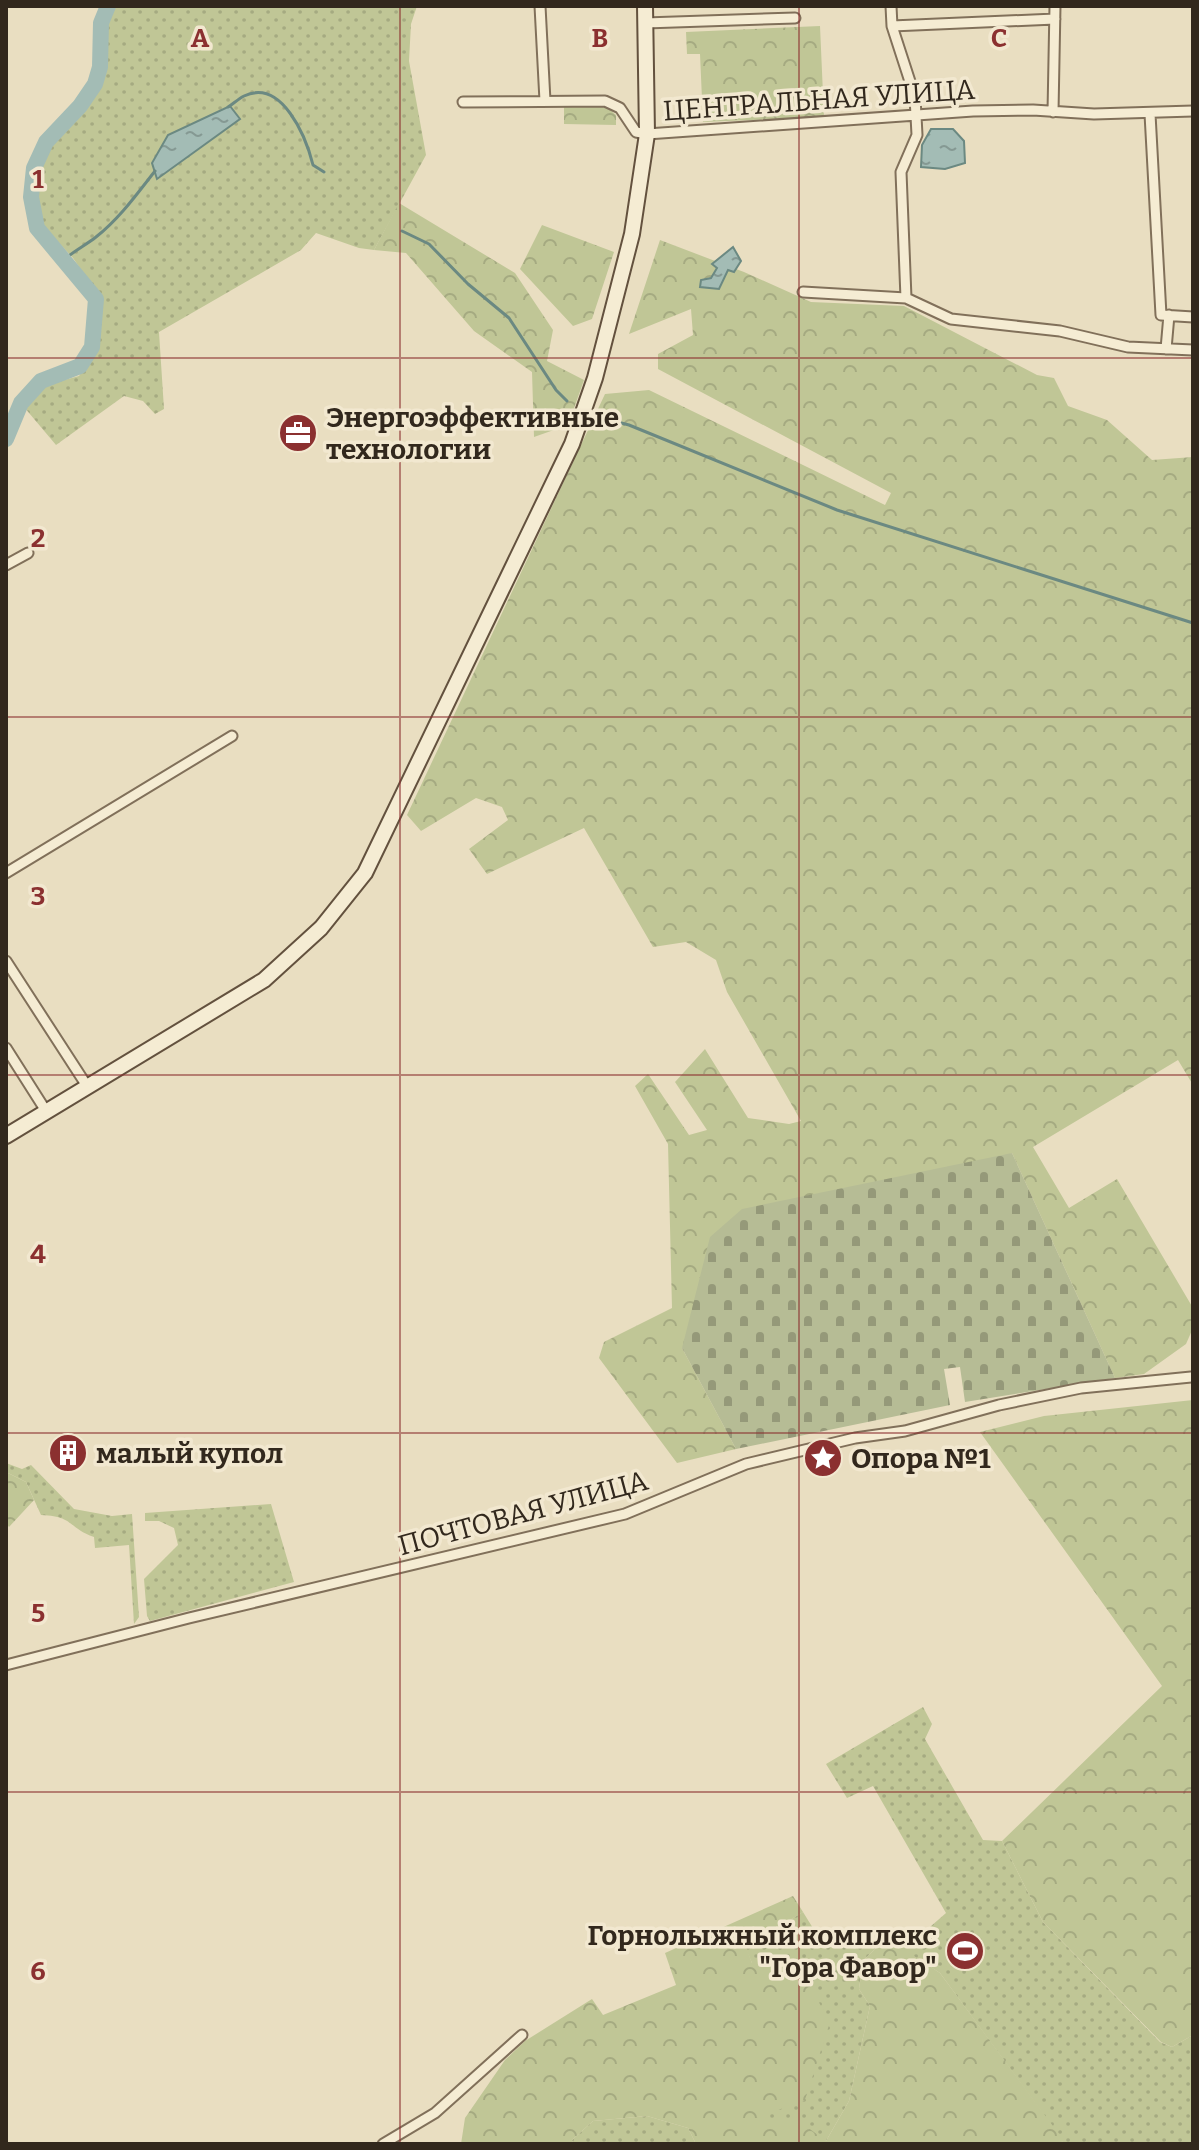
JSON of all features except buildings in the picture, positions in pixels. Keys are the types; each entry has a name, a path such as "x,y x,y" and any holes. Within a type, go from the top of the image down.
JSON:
{"main road":[{"path":"8,1131 264,980 321,928 365,873 572,444 595,378 632,234 647,134 645,6"}],"street":[{"path":"540,6 545,101"},
{"path":"891,6 892,26 915,97 916,115 917,135 901,172 906,298"},
{"path":"1053,112 1055,6"},
{"path":"645,23 795,18"},
{"path":"892,26 1055,19"},
{"name":"ЦЕНТРАЛЬНАЯ УЛИЦА","path":"463,102 605,101 620,108 636,132 647,134 973,111 1150,114 1193,111"},
{"path":"1150,114 1161,315 1193,317"},
{"path":"803,292 906,298 951,319 1060,331 1128,347 1193,350"},
{"path":"1166,349 1169,315"},
{"path":"6,565 28,553"},
{"path":"6,873 232,736"},
{"path":"6,961 87,1086"},
{"path":"6,1048 46,1111"},
{"name":"ПОЧТОВАЯ УЛИЦА","path":"6,1665 625,1514 746,1464 855,1438 905,1431 999,1405 1081,1388 1191,1377"},
{"path":"383,2144 435,2113 522,2035"}],"green space":[{"path":"113,6 417,6 411,24 409,61 426,155 374,250 316,233 301,250 159,332 164,409 155,414 143,401 124,396 56,445 24,407 42,386 79,376 97,349 102,300 73,258 43,226 37,195 40,169 50,146 87,108 100,84 107,23"},
{"path":"820,26 824,117 703,122 700,54 687,54 686,32"},
{"path":"564,105 604,105 616,115 616,125 564,124"},
{"path":"399,203 515,273 553,330 547,361 584,380 568,425 534,437 532,372 474,331 406,253 374,250"},
{"path":"542,225 614,252 592,319 573,326 520,269"},
{"path":"660,240 811,302 904,306 1037,375 1054,378 1068,406 1107,420 1152,460 1193,457 1193,1085 1178,1060 1033,1147 1069,1208 1117,1179 1193,1308 1193,1328 1186,1344 1144,1374 1115,1378 1012,1153 682,1348 736,1449 677,1463 599,1358 604,1342 672,1308 668,1144 635,1086 648,1074 689,1135 707,1130 675,1082 705,1049 748,1118 789,1124 801,1121 727,992 716,960 686,942 653,947 584,828 487,874 469,849 508,820 502,807 476,798 421,831 407,815 605,394 649,390 885,505 891,493 658,369 658,354 693,335 691,309 629,334"},
{"path":"1012,1153 1115,1378 965,1402 960,1367 944,1369 950,1405 736,1449 682,1348 710,1237 742,1209"},
{"path":"1193,1400 1193,2035 1172,2047 1161,2042 1043,1922 1002,1841 1162,1686 980,1432 1044,1416"},
{"path":"6,1463 22,1469 31,1465 74,1509 112,1516 132,1514 139,1617 134,1624 129,1545 95,1548 94,1537 65,1520 41,1515 26,1482 6,1472"},
{"path":"6,1472 26,1482 34,1500 9,1527 6,1523"},
{"path":"271,1504 294,1582 150,1621 144,1579 178,1545 174,1528 159,1521 145,1521 145,1513"},
{"path":"923,1707 932,1724 925,1739 983,1840 1002,1841 1043,1922 1160,2042 1172,2047 1193,2035 1193,2144 1056,2144 1063,2141 940,1973 913,1956 914,1941 946,1913 873,1786 847,1798 826,1764"},
{"path":"793,1896 803,1912 746,1947 752,1963 799,1967 830,2022 805,2100 751,2120 795,2118 826,2141 849,2101 870,2006 859,1989 863,1961 880,1944 914,1941 914,1956 940,1973 1064,2141 1056,2144 696,2144 688,2128 647,2116 593,2121 572,2140 573,2144 461,2144 465,2118 505,2060 525,2041 592,1999 603,2015 676,1985 665,1953"},
{"path":"803,1912 824,1946 880,1944 863,1961 859,1989 870,2006 849,2101 826,2141 748,2121 752,1963 745,1947"},
{"path":"647,2116 688,2128 696,2144 573,2144 572,2140 593,2121"}],"water":[{"path":"230,106 240,119 157,179 152,163 168,135"},
{"path":"931,129 953,129 964,141 965,163 945,169 921,167 922,145"},
{"path":"733,247 741,261 734,272 728,270 719,289 700,287 701,280 711,278 717,268 712,264"}],"waterway":[{"path":"6,439 21,403 41,381 80,366 92,347 96,299 37,228 31,197 34,168 46,142 80,106 95,84 100,67 101,23 108,6"},
{"path":"228,107 244,96 258,93 270,95 290,113 305,140 313,165 324,172"},
{"path":"65,259 112,222 155,171"},
{"path":"402,231 429,244 468,284 509,318 556,390 567,401"},
{"path":"606,419 629,425 837,510 1193,623"}],"place":[{"name":"Энергоэффективные технологии","path":"298,433"},
{"name":"малый купол","path":"68,1453"},
{"name":"Опора №1","path":"823,1458"},
{"name":"Горнолыжный комплекс \"Гора Фавор\"","path":"965,1951"}]}
